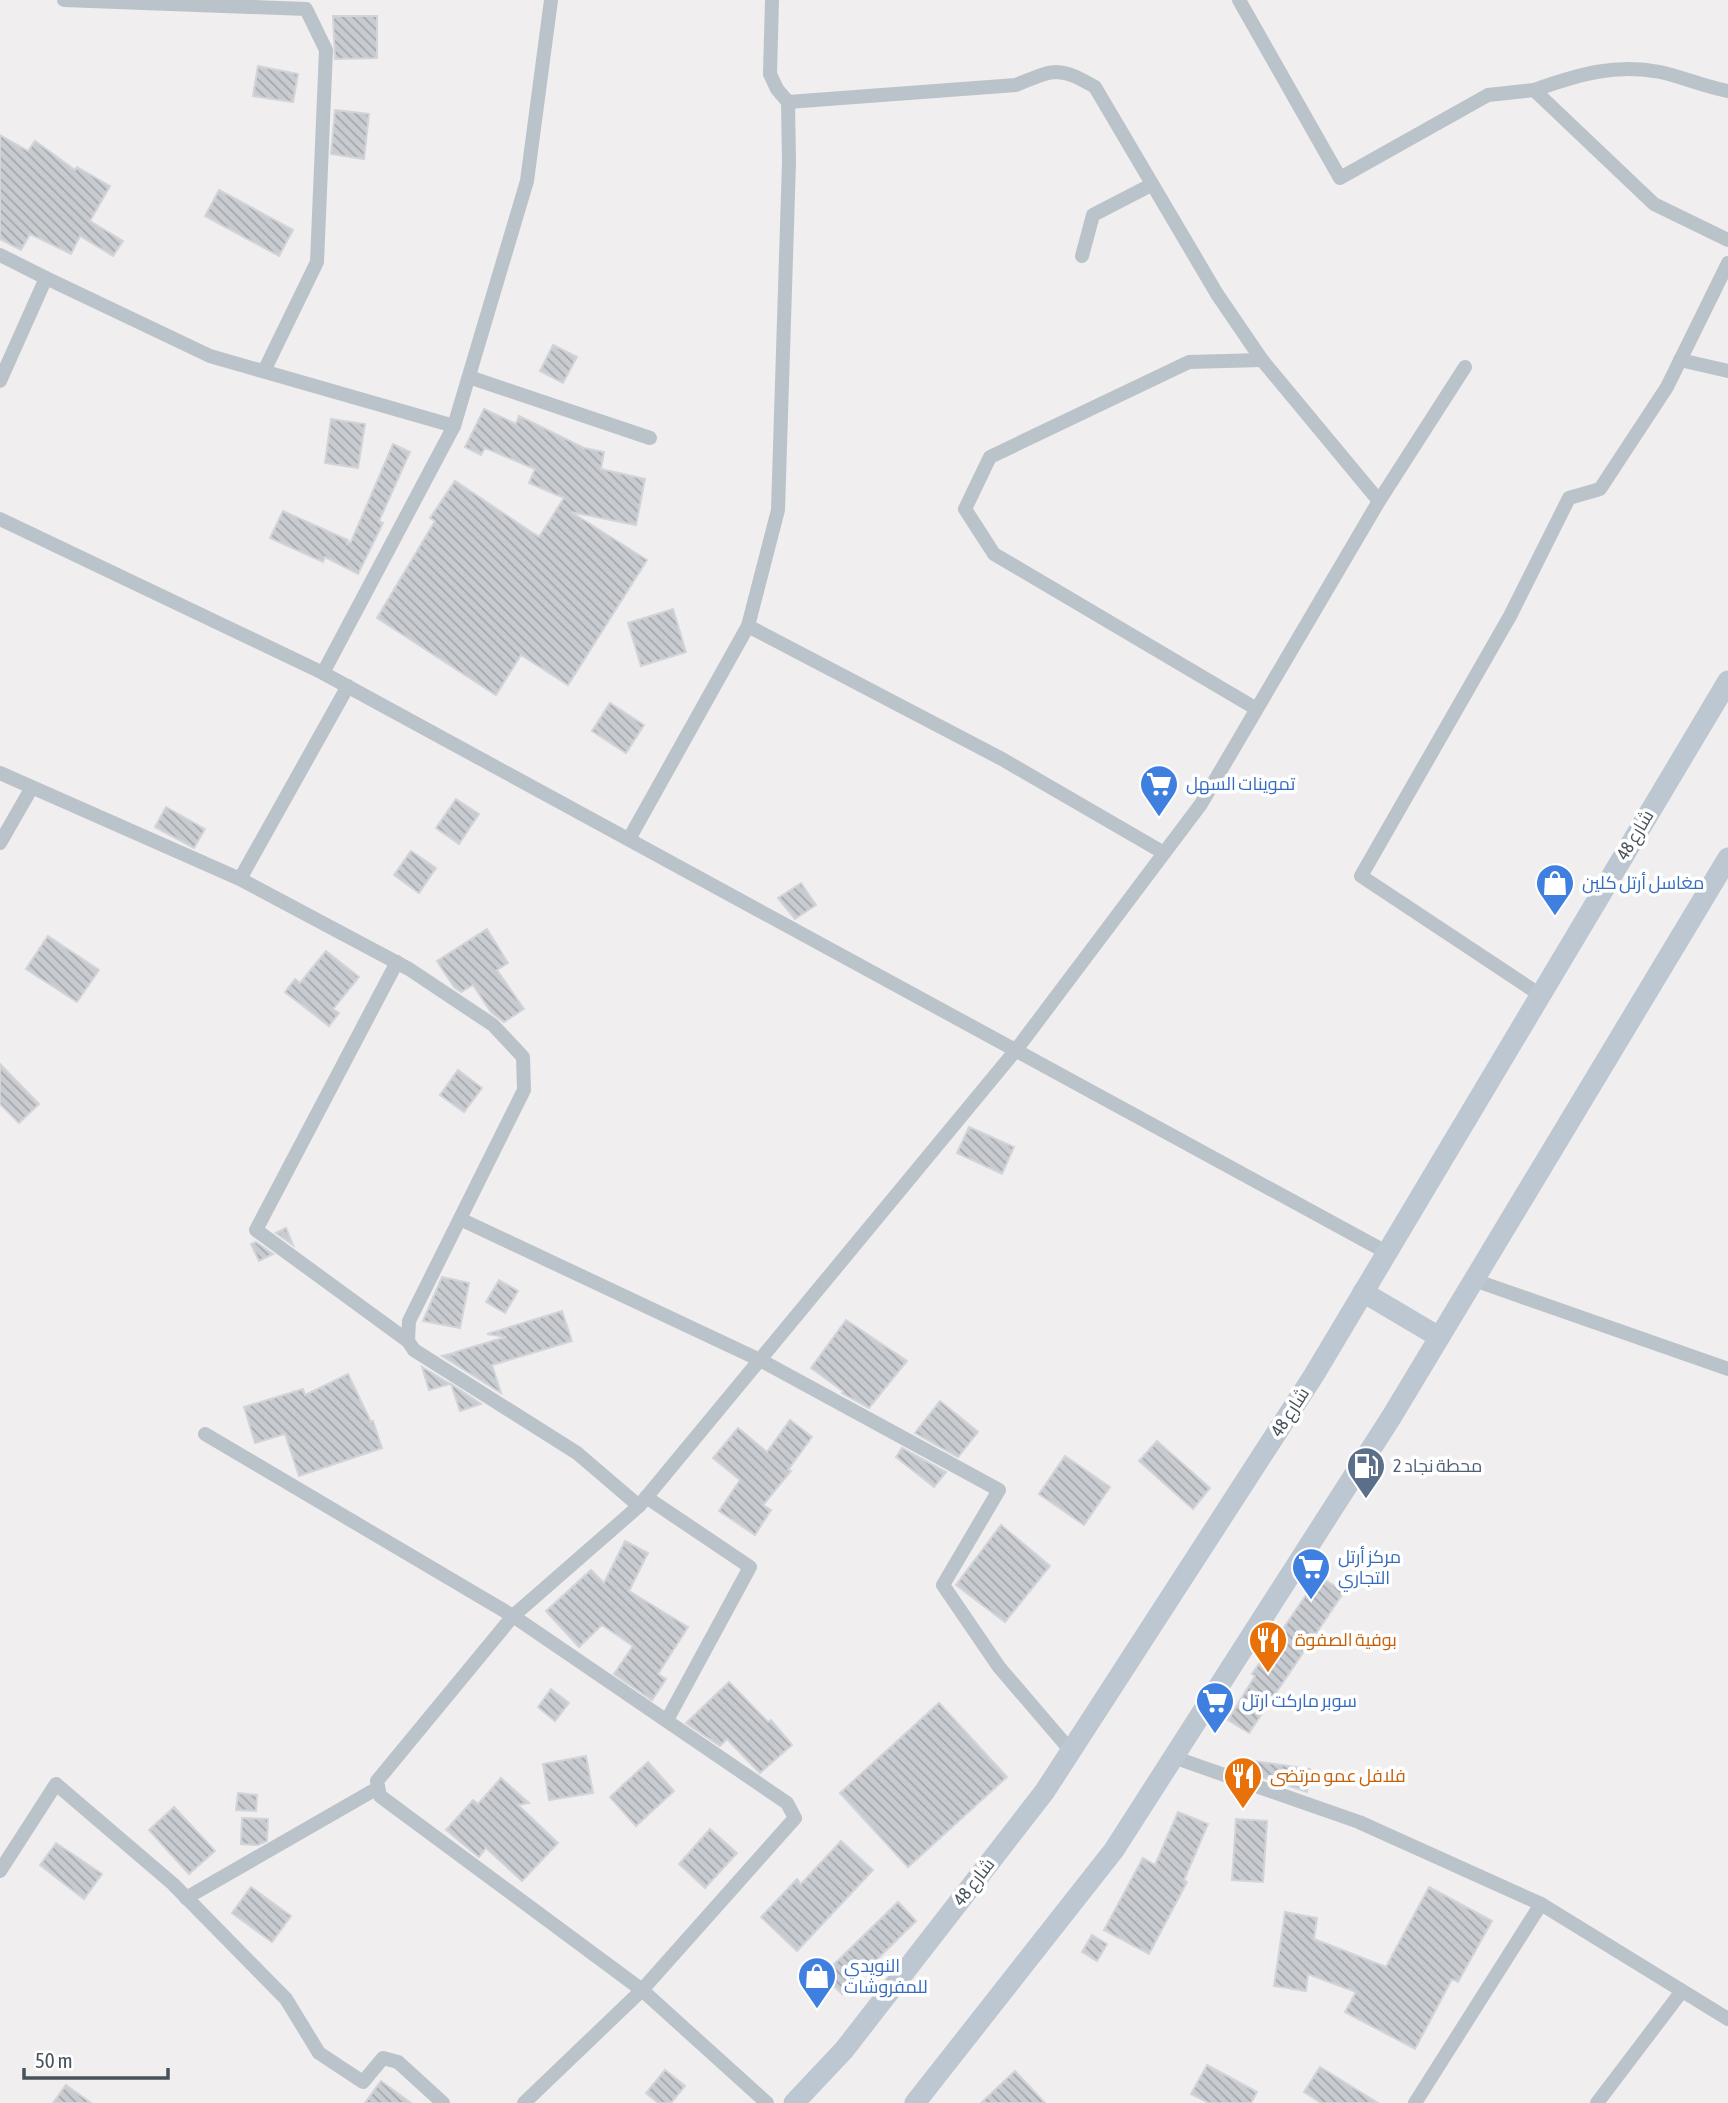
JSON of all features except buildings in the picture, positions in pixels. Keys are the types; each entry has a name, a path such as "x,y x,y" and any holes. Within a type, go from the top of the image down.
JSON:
{"main road":[{"name":"شارع 48","path":"794,2103 844,2050 1045,1791 1314,1375 1728,681"},
{"path":"915,2103 1114,1850 1439,1337 1728,858"},
{"path":"1363,1292 1439,1337"}],"street":[{"path":"64,0 306,9 326,50 317,262 264,372"},
{"path":"323,673 454,426 527,181 551,0"},
{"path":"629,839 748,626 778,510 789,162 788,102 770,74 772,0"},
{"path":"1239,0 1340,178 1488,95 1534,90 1583,73 1621,67 1661,72 1728,91"},
{"path":"788,102 1017,85 1040,75 1067,71 1096,86 1151,185 1217,294 1262,360 1380,502"},
{"path":"1534,90 1654,204 1728,240"},
{"path":"1082,256 1093,215 1151,185"},
{"path":"0,255 211,356 454,426"},
{"path":"1539,994 1360,876 1510,616 1569,498 1600,489 1667,387 1728,263"},
{"path":"0,381 47,278"},
{"path":"1255,708 994,554 965,509 990,457 1189,362 1262,360"},
{"path":"1680,360 1728,371"},
{"path":"767,2103 642,1990 380,1796 376,1788 377,1781 513,1616 642,1502 1016,1050 1201,803 1255,708 1465,367"},
{"path":"469,376 650,439"},
{"path":"0,519 348,686 1387,1252"},
{"path":"748,626 1002,759 1164,853"},
{"path":"240,879 348,686"},
{"path":"0,773 31,789 240,879 397,962 493,1025 523,1057 524,1090 410,1321 408,1341"},
{"path":"0,843 31,789"},
{"path":"397,962 257,1230 408,1341 415,1350 577,1453 642,1502 750,1567 667,1720"},
{"path":"460,1219 760,1360 999,1490 943,1585 999,1667 1071,1751"},
{"path":"1474,1280 1728,1368"},
{"path":"205,1434 513,1616 787,1803 795,1818 642,1990 524,2103"},
{"path":"1174,1757 1359,1822 1541,1903 1728,2020"},
{"path":"0,1871 56,1784 186,1898 286,1999 319,2053 363,2082 383,2058 398,2062 443,2103"},
{"path":"186,1898 376,1788"},
{"path":"1415,2103 1541,1903"},
{"path":"1597,2103 1682,1991"}],"place":[{"name":"تموينات السهل","path":"1159,818"},
{"name":"مغاسل أرتل كلين","path":"1555,917"},
{"name":"محطة نجاد 2","path":"1366,1500"},
{"name":"مركز أرتل التجاري","path":"1311,1601"},
{"name":"بوفية الصفوة","path":"1268,1674"},
{"name":"سوبر ماركت ارتل","path":"1215,1735"},
{"name":"فلافل عمو مرتضى","path":"1243,1810"},
{"name":"النويدي للمفروشات","path":"817,2010"}]}
